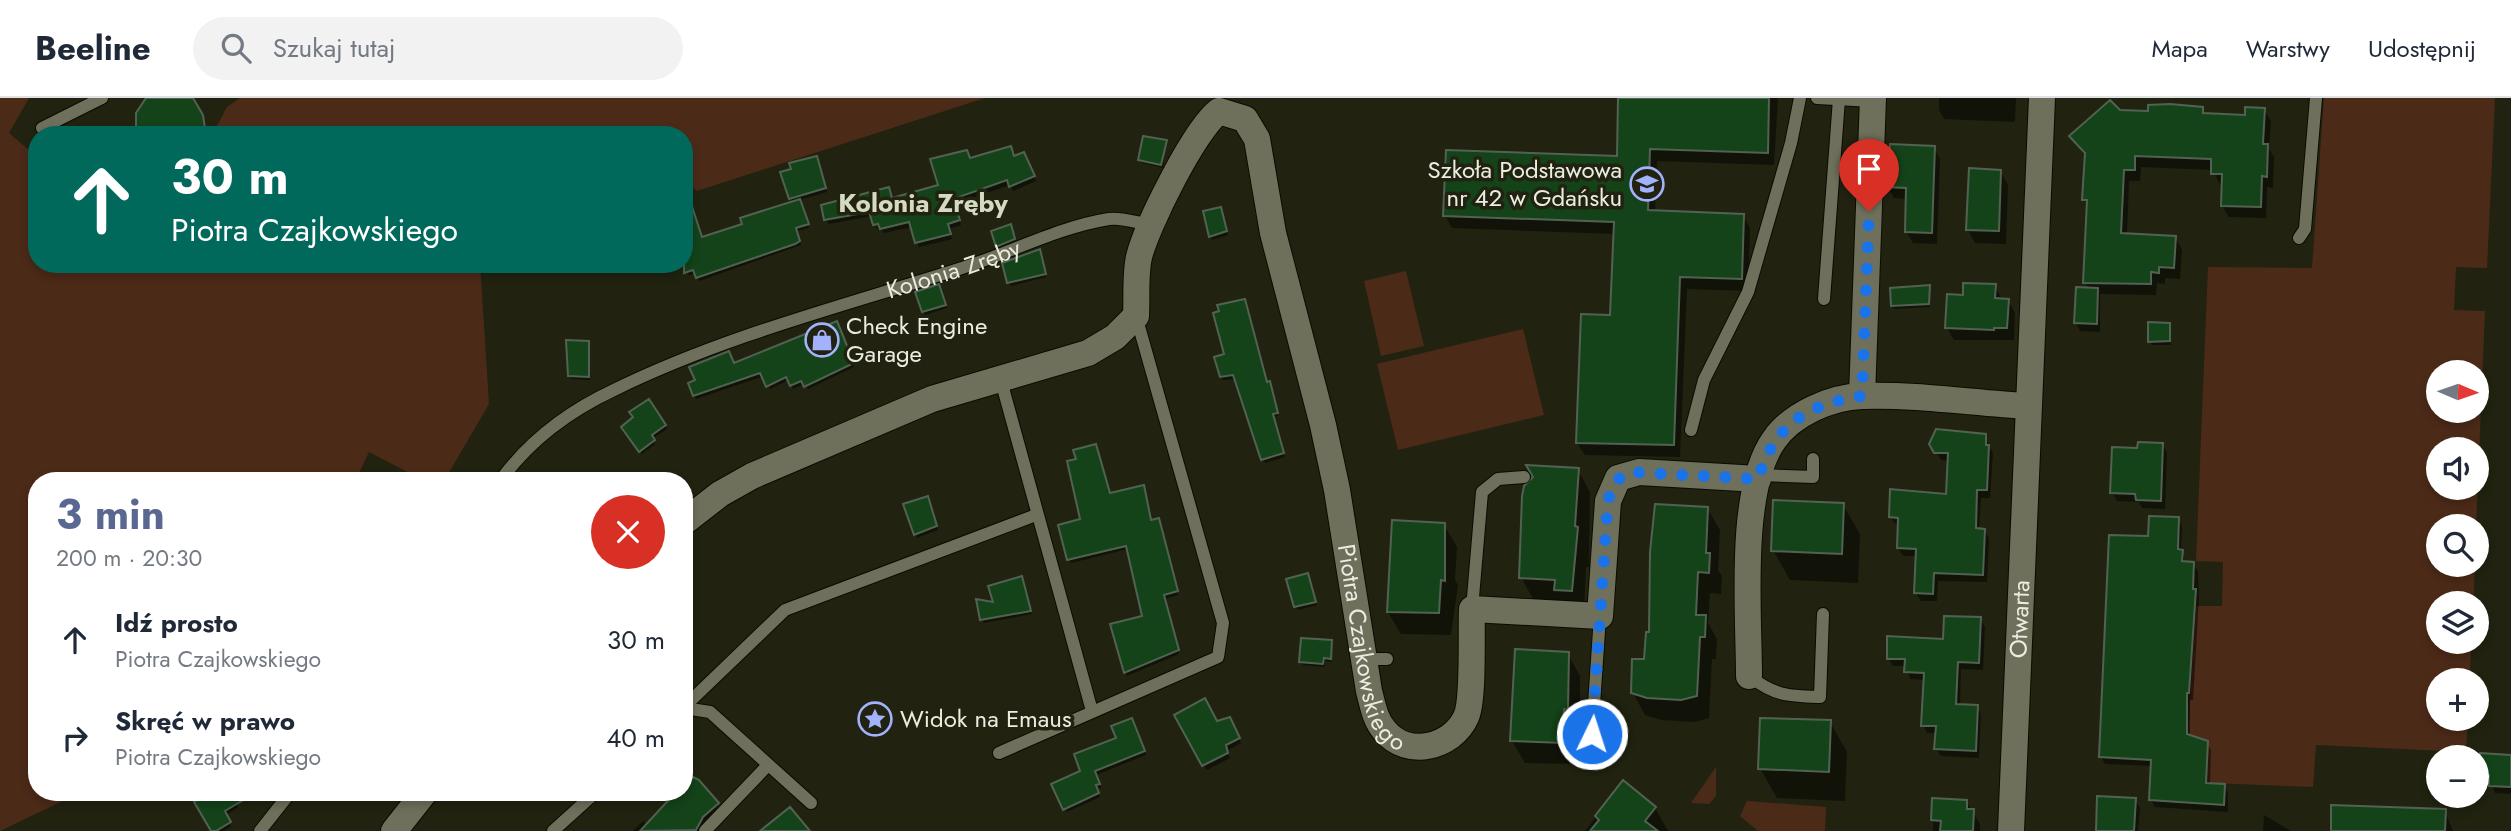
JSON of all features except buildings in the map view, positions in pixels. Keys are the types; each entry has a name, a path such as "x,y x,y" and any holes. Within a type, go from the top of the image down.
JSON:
{"street":[{"name":"Otwarta","path":"2011,831 2042,98"},
{"path":"1862,396 1873,100"},
{"path":"693,515 720,494 752,476 932,399 1000,376 1088,353 1115,337 1136,316 1139,257 1151,225 1220,104"},
{"name":"Piotra Czajkowskiego","path":"1220,104 1245,119 1257,139 1273,233 1337,490 1375,659 1376,719 1393,740 1416,748 1441,741 1459,727 1467,715 1472,609"},
{"path":"1749,676 1750,533 1759,477 1774,440 1794,420 1818,406 1862,396 2028,406"},
{"path":"1472,609 1600,616 1608,501 1618,478 1639,472 1759,477"},
{"path":"394,831 418,801"}],"lane":[{"path":"46,126 102,98"},
{"path":"1691,430 1704,380 1748,292 1791,144 1800,98"},
{"path":"1817,98 1873,100"},
{"path":"2299,238 2305,229 2316,98"},
{"path":"1825,299 1839,99"},
{"name":"Kolonia Zręby","path":"507,472 519,455 539,436 613,390 736,340 819,311 961,269 1090,223 1113,219 1151,225"},
{"path":"999,753 1218,657 1223,623 1136,316"},
{"path":"1000,376 1036,515 1092,710"},
{"path":"1759,477 1813,477 1813,459"},
{"path":"1472,609 1482,492 1498,479 1524,477"},
{"path":"693,699 785,610 1036,515"},
{"path":"1749,676 1768,691 1783,695 1820,697 1822,614"},
{"path":"1592,734 1600,616"},
{"path":"693,709 710,712 811,803"},
{"path":"705,831 768,765"},
{"path":"260,831 284,801"},
{"path":"553,831 586,801"}],"shaded area":[{"path":"0,98 29,98 9,133 28,149 28,273 481,273 489,404 449,472 408,472 369,452 359,472 28,472 28,801 62,801 0,831"},
{"path":"240,98 985,98 697,191 693,188 693,126 217,126 227,107"},
{"path":"2324,98 2495,98 2487,268 2456,267 2454,310 2485,311 2483,360 2426,360 2426,424 2480,424 2480,437 2426,437 2426,500 2477,500 2477,514 2426,514 2426,577 2474,577 2474,591 2426,591 2426,654 2471,654 2470,668 2426,668 2426,731 2467,731 2466,745 2426,745 2426,750 2316,745 2313,787 2186,782 2195,606 2222,606 2223,562 2196,561 2208,267 2312,268"},
{"path":"1406,271 1424,346 1381,356 1364,281"},
{"path":"1523,329 1544,415 1398,450 1377,364"},
{"path":"1716,767 1716,796 1709,804 1691,803"},
{"path":"1747,801 1826,807 1825,831 1758,831 1740,816"}],"place":[{"name":"Szkoła Podstawowa nr 42 w Gdańsku","path":"1647,184"},
{"name":"Check Engine Garage","path":"822,340"},
{"name":"Widok na Emaus","path":"875,719"}],"district":[{"name":"Kolonia Zręby","path":"923,203"}],"route":[{"path":"1592,734 1608,501 1611,490 1618,478 1629,472 1758,479 1774,440 1794,420 1818,406 1862,396 1869,211"}]}
